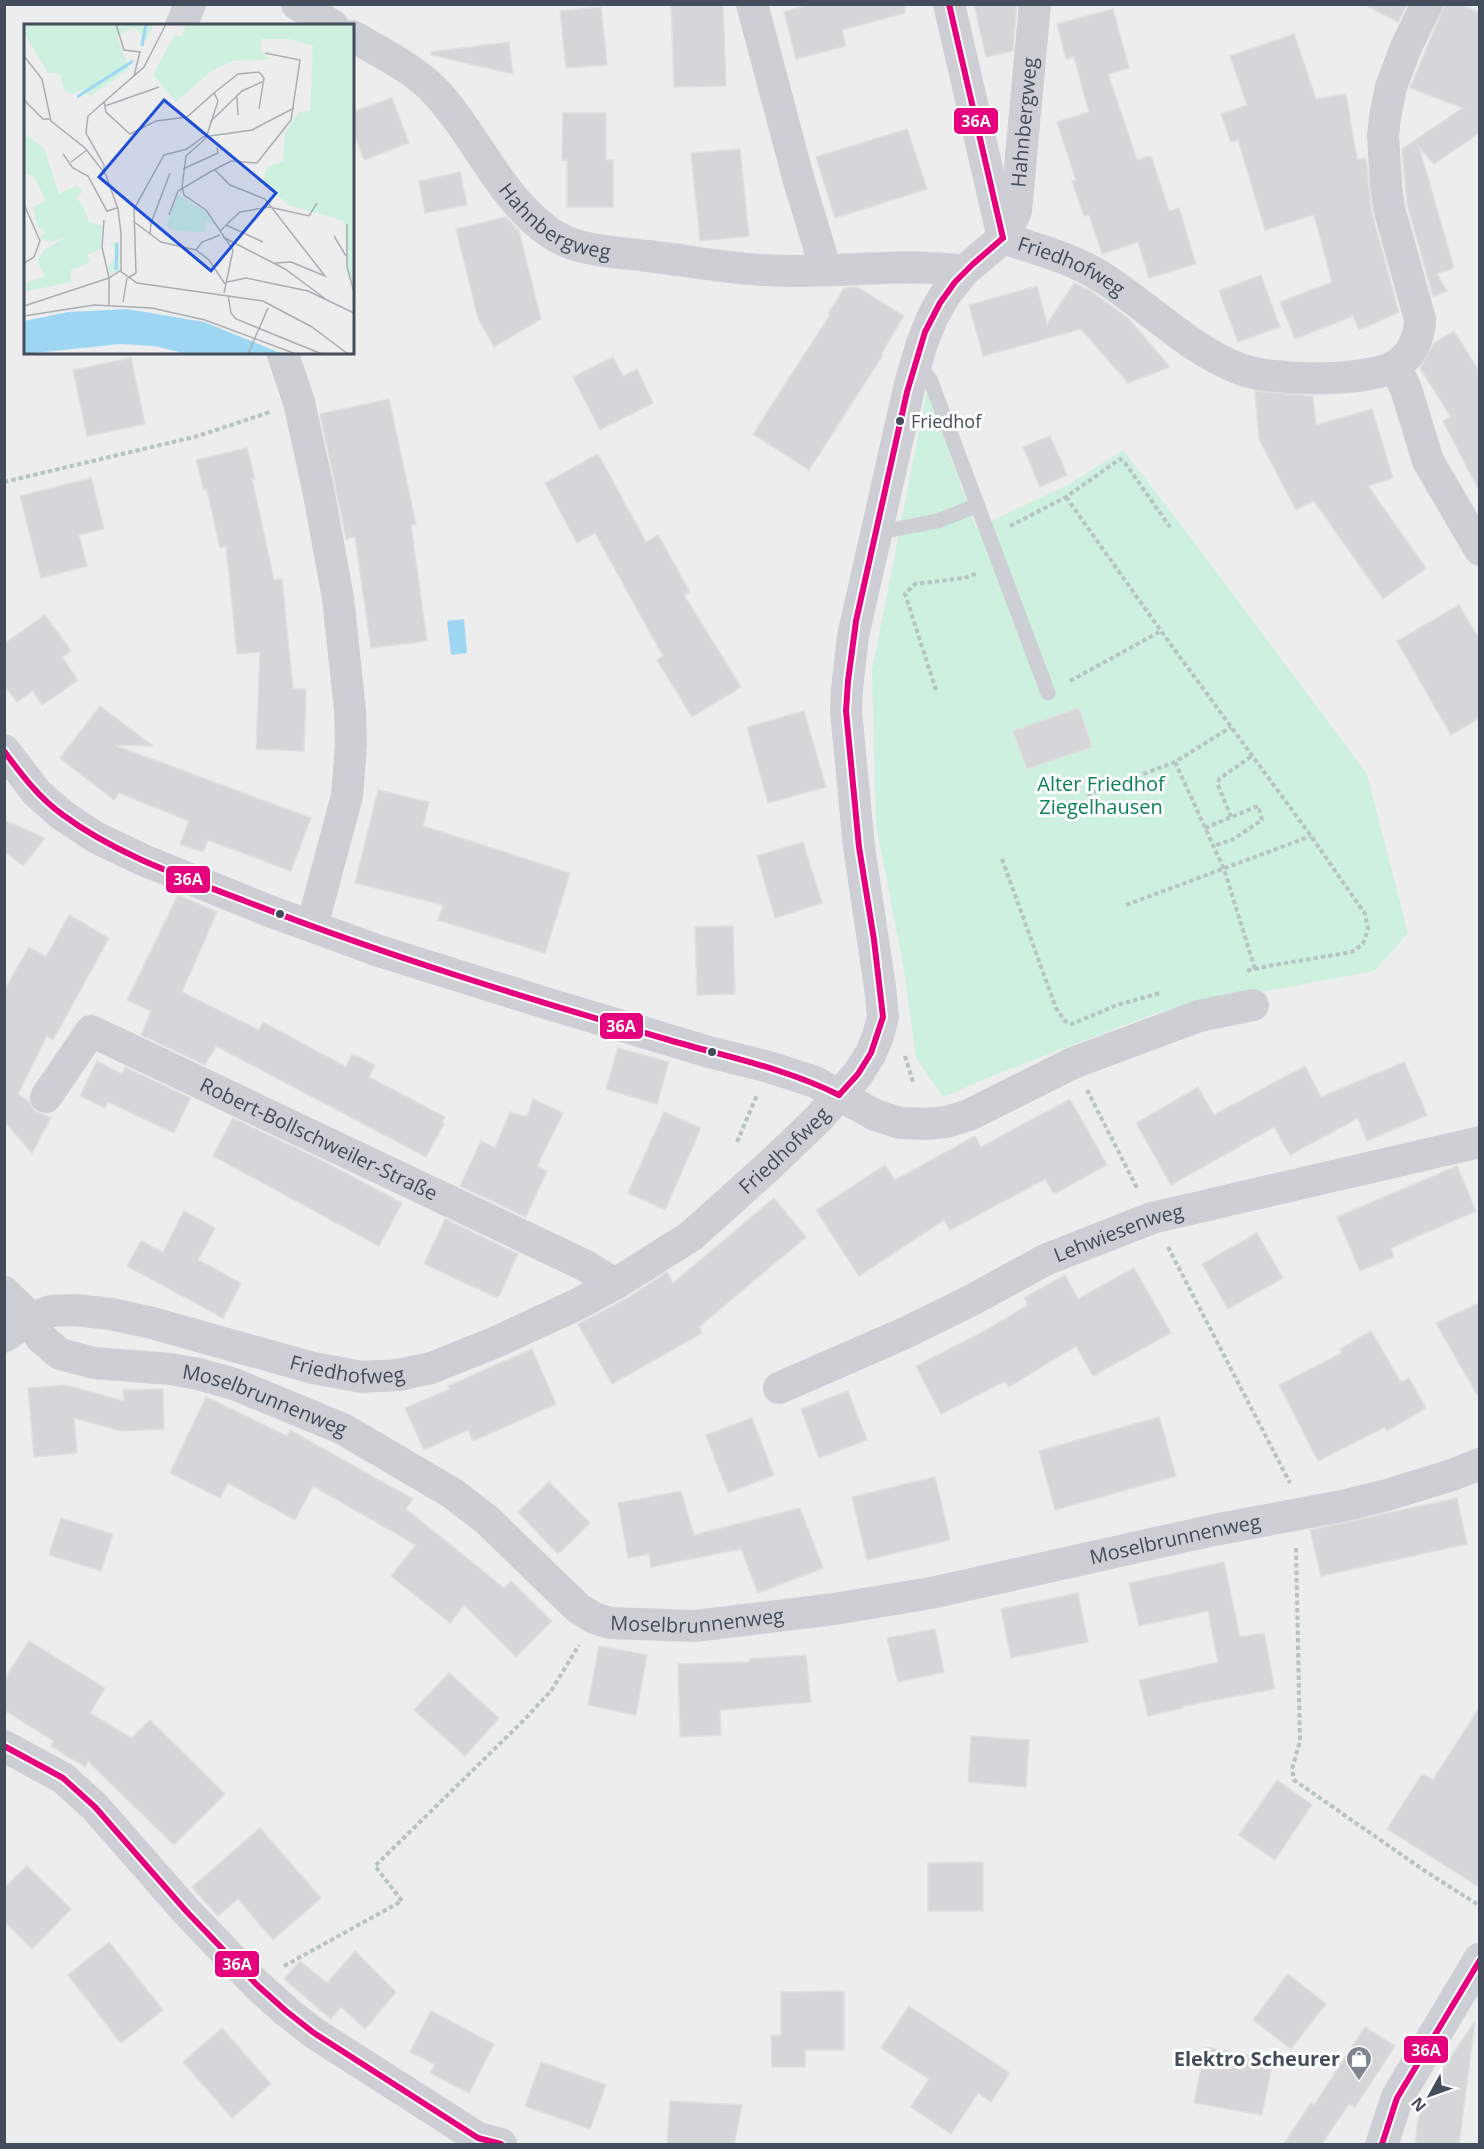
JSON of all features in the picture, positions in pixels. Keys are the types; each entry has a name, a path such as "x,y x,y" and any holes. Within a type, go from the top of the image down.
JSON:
{"main road":[{"path":"1382,2145 1397,2098 1479,1959"}],"street":[{"path":"183,24 190,4"},
{"path":"297,4 330,24"},
{"path":"752,4 799,181 826,270"},
{"path":"949,4 1003,238"},
{"name":"Hahnbergweg","path":"1003,238 1016,211 1018,199 1035,4"},
{"path":"1427,4 1397,69 1385,117 1384,158 1388,202 1420,319 1419,332 1413,347 1395,366 1406,389 1428,462 1479,550"},
{"name":"Hahnbergweg","path":"354,37 407,68 432,89 452,112 520,206 549,232 567,243 621,253 760,270 798,272 912,266 964,271"},
{"name":"Friedhofweg","path":"31,1318 51,1311 75,1310 111,1314 152,1323 313,1368 362,1377 398,1375 431,1368 578,1304 615,1284 690,1236 818,1119 858,1074 871,1053 883,1017 874,940 859,847 846,711 853,636 916,362 933,316 945,295 964,271 1003,238 1086,268 1110,282 1204,350 1243,370 1268,376 1306,379 1362,375 1395,366"},
{"path":"283,354 299,402 338,598 350,710 351,745 347,796 312,926"},
{"path":"4,750 37,793 62,815 95,837 143,860 272,912 379,951 527,998 815,1082 875,1115 900,1123 946,1122 969,1115 1073,1063 1199,1016 1253,1005"},
{"name":"Robert-Bollschweiler-Straße","path":"46,1097 91,1031 584,1265 615,1284"},
{"name":"Lehwiesenweg","path":"778,1388 906,1333 1045,1260 1152,1218 1479,1142"},
{"name":"Moselbrunnenweg","path":"4,1292 31,1318 41,1338 60,1354 94,1363 170,1369 198,1374 234,1384 343,1429 452,1493 478,1513 578,1608 594,1618 619,1624 695,1626 834,1609 931,1593 1214,1530 1294,1504 1387,1495 1452,1475 1479,1464"},
{"path":"4,1337 31,1318"},
{"path":"4,1746 63,1778 95,1807 187,1912 257,1985 286,2011 314,2033 478,2138 501,2145"}],"lane":[{"path":"916,362 930,379 1048,693"},
{"path":"876,533 937,521 976,506"}],"path":[{"path":"4,482 198,436 299,402"},
{"path":"988,538 1066,497 1120,459 1170,527"},
{"path":"1066,497 1365,914 1368,929 1364,944 1352,952 1235,974"},
{"path":"936,690 905,594 915,584 964,578 999,566"},
{"path":"1048,693 1161,631"},
{"path":"1087,795 1175,762 1231,727"},
{"path":"1231,817 1218,785 1219,778 1252,756"},
{"path":"1175,762 1224,869 1255,969"},
{"path":"1205,828 1258,806 1262,820 1239,836 1213,846"},
{"path":"1126,905 1311,836"},
{"path":"1002,859 1056,1008 1065,1021 1072,1024 1117,1005 1170,991"},
{"path":"736,1142 769,1067"},
{"path":"1082,1080 1143,1199"},
{"path":"1168,1246 1294,1504 1300,1741 1292,1769 1294,1780 1479,1906"},
{"path":"284,1966 402,1901 375,1866 551,1691 594,1618"}],"green space":[{"name":"Alter Friedhof Ziegelhausen","path":"927,391 976,528 1068,485 1123,450 1191,538 1367,774 1408,933 1374,971 1175,1008 1151,1015 943,1097 916,1058 904,970 876,824 872,670"}],"water":[{"path":"464,619 467,653 451,655 447,621"}],"building":[{"path":"671,4 723,4 726,86 674,87"},
{"path":"812,4 904,4 905,13 842,30 846,46 796,59 784,12"},
{"path":"974,4 1017,4 1013,51 986,57"},
{"path":"1364,4 1407,4 1398,22"},
{"path":"1445,4 1460,4 1479,13 1479,133 1434,164 1419,147 1454,268 1437,274 1447,291 1433,297 1407,204 1402,149 1463,108 1410,88"},
{"path":"601,7 607,65 566,68 560,11"},
{"path":"1113,9 1129,68 1108,74 1137,160 1151,156 1169,211 1179,208 1196,264 1149,278 1138,242 1102,254 1089,215 1084,216 1072,181 1076,180 1057,122 1089,112 1074,57 1066,59 1057,24"},
{"path":"1294,34 1316,99 1346,94 1357,159 1366,159 1372,213 1399,312 1359,330 1353,316 1295,339 1280,302 1332,282 1314,215 1265,230 1238,140 1231,142 1221,114 1247,105 1230,56"},
{"path":"509,42 513,74 431,55 431,52"},
{"path":"392,98 409,143 364,160 354,134 354,111"},
{"path":"563,113 606,113 606,160 613,160 613,207 567,207 567,160 562,160"},
{"path":"907,129 927,189 835,218 816,157"},
{"path":"740,149 749,236 700,241 691,153"},
{"path":"460,172 467,205 425,213 419,181"},
{"path":"506,217 519,231 541,319 494,347 478,318 456,229"},
{"path":"1261,275 1280,327 1238,342 1219,291"},
{"path":"1074,283 1091,291 1129,319 1170,367 1128,383 1081,329 983,356 969,305 1037,286 1047,324"},
{"path":"857,287 904,316 881,354 883,355 809,470 753,434 830,315 828,314 844,288"},
{"path":"1454,331 1479,371 1479,490 1443,421 1451,417 1420,368 1434,343"},
{"path":"613,357 623,376 637,369 653,403 600,430 573,377"},
{"path":"131,358 145,424 87,436 73,370"},
{"path":"1255,391 1313,396 1316,425 1372,409 1393,478 1368,486 1426,568 1383,599 1314,501 1296,510 1259,439"},
{"path":"389,399 416,524 411,525 427,641 371,648 355,537 346,539 320,414"},
{"path":"1050,436 1067,475 1040,487 1023,447"},
{"path":"247,448 274,580 282,579 293,689 306,689 304,751 256,749 260,652 237,654 226,546 220,548 207,489 204,490 196,460"},
{"path":"598,454 646,542 658,535 690,592 684,595 741,687 692,717 657,660 663,656 595,533 577,543 545,483"},
{"path":"91,478 104,529 79,535 87,566 41,578 20,496"},
{"path":"1459,605 1479,639 1479,718 1451,735 1397,641"},
{"path":"45,615 71,651 62,657 78,680 42,705 33,691 17,702 4,685 4,644"},
{"path":"100,706 153,746 114,745 311,818 291,871 208,840 203,852 180,844 189,821 119,793 114,800 60,758"},
{"path":"1079,708 1092,747 1027,769 1013,731"},
{"path":"804,711 826,787 768,803 747,727"},
{"path":"378,790 429,802 423,826 570,873 545,953 438,920 443,905 355,883"},
{"path":"4,820 45,838 23,866 4,851"},
{"path":"803,842 822,903 775,918 757,856"},
{"path":"178,895 217,912 182,992 259,1030 263,1022 346,1067 352,1054 375,1065 369,1077 445,1117 442,1123 444,1124 426,1157 216,1046 205,1065 141,1035 151,1011 127,1000"},
{"path":"69,915 109,938 53,1040 47,1036 18,1094 29,1102 35,1111 51,1118 32,1153 4,1121 4,991 29,947 46,957"},
{"path":"733,926 735,994 697,995 695,927"},
{"path":"618,1048 669,1062 657,1104 606,1089"},
{"path":"97,1061 122,1074 125,1067 190,1098 174,1133 108,1102 105,1108 80,1096"},
{"path":"1404,1062 1427,1115 1367,1141 1358,1118 1290,1155 1274,1127 1171,1185 1136,1123 1198,1087 1214,1115 1305,1066 1321,1097"},
{"path":"533,1099 563,1113 537,1166 547,1171 526,1217 460,1186 481,1141 495,1148 510,1112 527,1117"},
{"path":"1070,1099 1107,1165 1054,1194 1045,1179 950,1230 944,1220 859,1276 816,1210 885,1165 895,1180 975,1136 981,1147"},
{"path":"664,1112 701,1128 665,1210 628,1193"},
{"path":"233,1118 323,1161 402,1203 379,1246 213,1156"},
{"path":"1457,1166 1476,1211 1391,1248 1394,1257 1360,1271 1337,1217"},
{"path":"774,1198 806,1237 699,1327 702,1333 612,1384 578,1324 624,1300 667,1272 673,1283"},
{"path":"184,1211 215,1228 198,1260 241,1283 223,1318 127,1266 141,1241 163,1252"},
{"path":"445,1219 518,1254 498,1298 424,1264"},
{"path":"1257,1233 1283,1278 1228,1309 1202,1264"},
{"path":"1134,1268 1171,1333 1093,1376 1076,1346 1009,1387 1005,1381 941,1414 916,1366 981,1333 1028,1305 1024,1298 1065,1275 1078,1299"},
{"path":"1479,1303 1479,1398 1436,1323"},
{"path":"1371,1331 1401,1382 1409,1378 1426,1408 1387,1431 1385,1427 1318,1461 1279,1385 1342,1353 1340,1349"},
{"path":"532,1349 556,1404 473,1441 468,1430 424,1450 405,1408 450,1389 448,1386"},
{"path":"65,1385 124,1401 123,1390 163,1389 164,1429 121,1431 74,1418 77,1453 34,1457 28,1388"},
{"path":"848,1391 867,1440 819,1458 801,1409"},
{"path":"206,1397 287,1436 290,1430 413,1499 406,1509 504,1588 511,1581 552,1621 516,1657 464,1605 450,1623 391,1576 416,1545 313,1486 295,1520 228,1483 220,1498 170,1473"},
{"path":"1159,1417 1176,1476 1055,1510 1039,1451"},
{"path":"752,1418 774,1475 728,1493 706,1435"},
{"path":"935,1477 950,1540 867,1560 852,1497"},
{"path":"549,1482 590,1523 558,1554 518,1512"},
{"path":"681,1491 694,1535 800,1508 823,1568 758,1593 741,1549 651,1567 649,1554 628,1558 618,1503"},
{"path":"1457,1498 1467,1544 1321,1576 1310,1530"},
{"path":"61,1518 113,1534 101,1571 49,1555"},
{"path":"1224,1562 1240,1637 1264,1633 1275,1689 1183,1706 1183,1708 1148,1716 1139,1680 1218,1662 1208,1611 1139,1626 1129,1583"},
{"path":"1078,1593 1088,1642 1011,1658 1001,1609"},
{"path":"935,1629 944,1672 898,1682 887,1638"},
{"path":"29,1641 105,1688 90,1713 131,1738 150,1720 225,1794 174,1845 88,1761 85,1767 51,1746 54,1741 4,1710 4,1680"},
{"path":"599,1646 647,1655 636,1715 588,1705"},
{"path":"806,1655 811,1702 720,1710 721,1735 680,1737 678,1664 749,1662 749,1659"},
{"path":"449,1673 499,1718 465,1756 414,1710"},
{"path":"1479,1708 1479,1887 1387,1829 1422,1774 1433,1780"},
{"path":"971,1736 1029,1740 1026,1787 968,1782"},
{"path":"1277,1780 1312,1805 1275,1860 1239,1835"},
{"path":"260,1828 321,1898 273,1940 238,1899 218,1916 192,1887"},
{"path":"983,1862 983,1911 928,1911 928,1863"},
{"path":"27,1866 71,1909 32,1949 4,1921 4,1888"},
{"path":"109,1942 163,2010 121,2043 68,1975"},
{"path":"355,1951 396,1992 365,2029 341,2007 331,2019 284,1979 300,1961 327,1983"},
{"path":"1288,1974 1326,2004 1291,2049 1253,2020"},
{"path":"844,1991 844,2050 805,2050 805,2067 772,2067 771,2035 781,2035 781,1992"},
{"path":"909,2006 1010,2073 991,2102 978,2093 951,2134 911,2107 929,2079 881,2048"},
{"path":"431,2011 494,2044 469,2093 430,2073 435,2064 410,2052"},
{"path":"1475,2021 1459,2145 1415,2145 1418,2119 1439,2075"},
{"path":"1365,2027 1395,2046 1355,2107 1349,2104 1321,2145 1283,2145 1311,2103 1314,2105"},
{"path":"222,2028 271,2084 232,2118 183,2062"},
{"path":"1205,2047 1273,2060 1262,2115 1194,2103"},
{"path":"541,2062 606,2085 590,2129 525,2106"},
{"path":"670,2101 742,2105 734,2145 667,2145"}],"transit line":[{"name":"36A","path":"949,4 1003,238"},
{"name":"36A","path":"839,1095 858,1074 871,1053 883,1017 874,940 859,847 846,711 856,621 907,392 925,332 940,303 955,282 1003,238"},
{"name":"36A","path":"4,751 38,793 63,815 106,842 174,874 403,958 562,1008 777,1070 839,1095"},
{"name":"36A","path":"4,1746 63,1778 95,1807 187,1912 257,1985 286,2011 314,2033 478,2138 501,2144"},
{"name":"36A","path":"1382,2144 1397,2098 1480,1960"}],"place":[{"name":"Friedhof","path":"900,421"},
{"name":"Elektro Scheurer","path":"1359,2082"}]}
